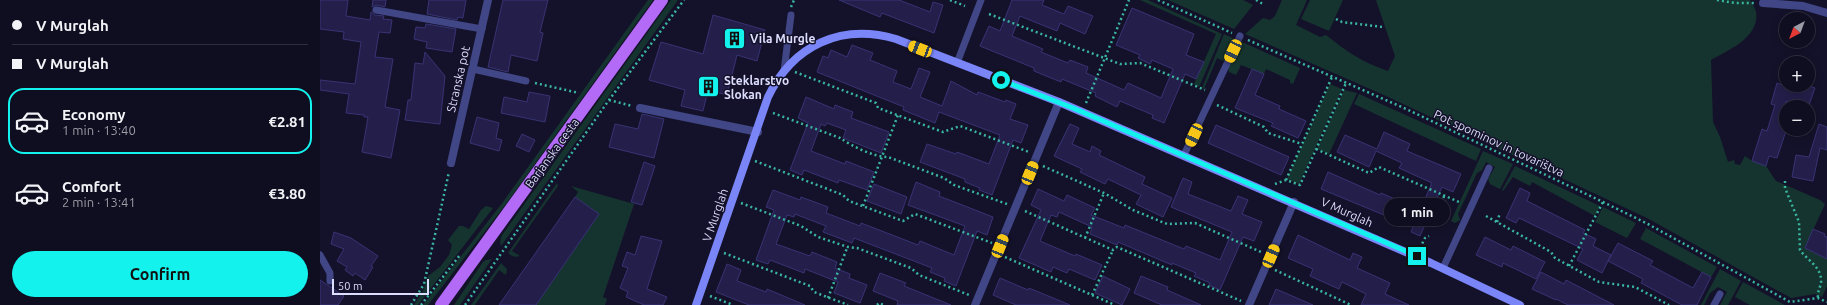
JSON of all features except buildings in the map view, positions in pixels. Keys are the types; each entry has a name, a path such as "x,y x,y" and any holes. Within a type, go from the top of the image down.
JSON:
{"main road":[{"name":"Barjanska cesta","path":"441,305 662,0"}],"street":[{"name":"Stranska pot","path":"451,163 488,0"},
{"path":"1763,3 1803,6 1827,13"},
{"name":"V Murglah","path":"696,305 775,83 785,69 808,49 824,40 842,35 862,33 882,35 896,39 1059,102 1294,202 1443,268 1520,305"},
{"path":"976,302 1059,102"},
{"path":"640,108 758,132"},
{"path":"1250,305 1294,202"}],"lane":[{"path":"957,63 981,0"},
{"path":"376,10 482,29"},
{"path":"785,69 791,15"},
{"path":"1184,155 1240,36"},
{"path":"473,69 526,81"},
{"path":"1443,268 1489,168"},
{"path":"320,255 330,272 330,281"},
{"path":"1714,305 1720,294"}],"path":[{"name":"Barjanska cesta","path":"465,305 609,100 684,0"},
{"path":"950,0 965,6"},
{"path":"1085,104 1129,0"},
{"name":"Pot spominov in tovarištva","path":"1158,0 1346,83 1603,202 1646,223 1790,302 1818,298"},
{"path":"1256,0 1263,4"},
{"path":"1717,0 1735,3 1763,3"},
{"path":"990,14 1120,64 1140,63 1213,94"},
{"path":"1336,19 1342,22 1384,27"},
{"path":"785,69 876,103 878,108 942,132 960,126 1036,159 1104,193 1133,210 1167,224 1195,223 1271,256"},
{"path":"1286,180 1332,77"},
{"path":"526,81 579,93"},
{"path":"1275,184 1286,180 1300,184 1346,83"},
{"path":"609,100 640,108"},
{"path":"1209,102 1264,127 1268,133 1302,144"},
{"path":"765,110 840,138 849,144 882,157 888,156 944,178 954,185 1015,207 1113,250"},
{"path":"863,206 898,115"},
{"path":"1316,149 1369,173 1379,167 1459,202"},
{"path":"748,159 843,195 849,201 903,221 915,214 998,250 1115,305"},
{"path":"411,305 421,290 427,273 451,163"},
{"path":"1785,181 1785,188 1799,222 1800,250 1819,271 1821,281 1818,298 1827,302"},
{"path":"1085,238 1104,193"},
{"path":"1444,196 1443,200 1445,202"},
{"path":"733,200 802,226 818,237 848,248 857,248 911,268 919,275 976,302"},
{"path":"1569,266 1603,202"},
{"path":"1497,222 1500,214"},
{"path":"1486,216 1551,252 1555,258 1599,282 1634,286 1669,305"},
{"path":"1420,249 1425,238 1429,236"},
{"path":"1092,295 1113,250 1117,247 1250,305"},
{"path":"828,298 848,248"},
{"path":"716,250 810,286 814,292 848,305"},
{"path":"1266,266 1351,305"},
{"path":"701,293 734,305"},
{"path":"876,305 879,303 884,305"}],"green space":[{"path":"648,0 653,0 506,204 428,305 423,305 503,202"},
{"path":"671,0 678,0 501,246 500,242 502,235"},
{"path":"1140,0 1148,0 1222,34 1199,87 1194,84 1216,34"},
{"path":"1168,0 1243,0 1253,5 1234,29"},
{"path":"1282,0 1307,0 1296,25 1320,37 1326,35 1355,56 1388,71 1395,56 1376,0 1750,0 1756,12 1756,21 1753,29 1742,42 1711,60 1713,122 1720,137 1728,162 1734,160 1735,164 1740,165 1745,156 1752,161 1766,166 1776,181 1820,200 1825,204 1805,248 1827,259 1827,286 1822,297 1815,294 1791,298 1647,218 1386,96 1245,34 1263,18 1270,20 1275,16"},
{"path":"1310,0 1343,0 1329,31 1301,19"},
{"path":"1224,34 1235,39 1224,61 1217,58 1204,89 1202,88"},
{"path":"1240,41 1300,68 1293,84 1290,83 1290,80 1266,69 1264,74 1241,65 1236,75 1229,72 1228,68"},
{"path":"1330,84 1342,89 1299,184 1287,179"},
{"path":"1344,90 1357,93 1329,154 1317,149"},
{"path":"1359,94 1481,149 1476,161 1354,104"},
{"path":"1483,151 1513,164 1500,189 1490,184 1488,179 1495,167 1486,162 1482,170 1477,173 1458,214 1460,220 1455,223 1451,221"},
{"path":"1515,166 1600,206 1595,216 1532,182 1530,186 1513,177 1503,191 1502,190"},
{"path":"557,183 558,186 512,251 520,256 515,257 508,253"},
{"path":"571,186 634,204 603,297 607,299 605,305 536,305 599,214 575,197 578,192"},
{"path":"486,206 493,208 418,305 414,305 423,291 428,276 440,267 449,255 452,245 448,240 459,226 469,229 481,210"},
{"path":"1603,207 1636,223 1627,238 1595,222"},
{"path":"1646,228 1717,267 1711,277 1640,239"},
{"path":"492,259 460,305 454,305 483,262"},
{"path":"501,263 507,269 506,275 499,270 475,305 471,305"},
{"path":"1720,269 1741,281 1728,305 1720,305 1727,292 1718,287 1710,293 1704,305 1701,305"},
{"path":"1743,282 1785,305 1750,305 1735,297"}],"place":[{"name":"Vila Murgle","path":"735,38"},
{"name":"Steklarstvo Slokan","path":"708,87"}],"route":[{"path":"1001,80 1059,102 1417,256"}]}
